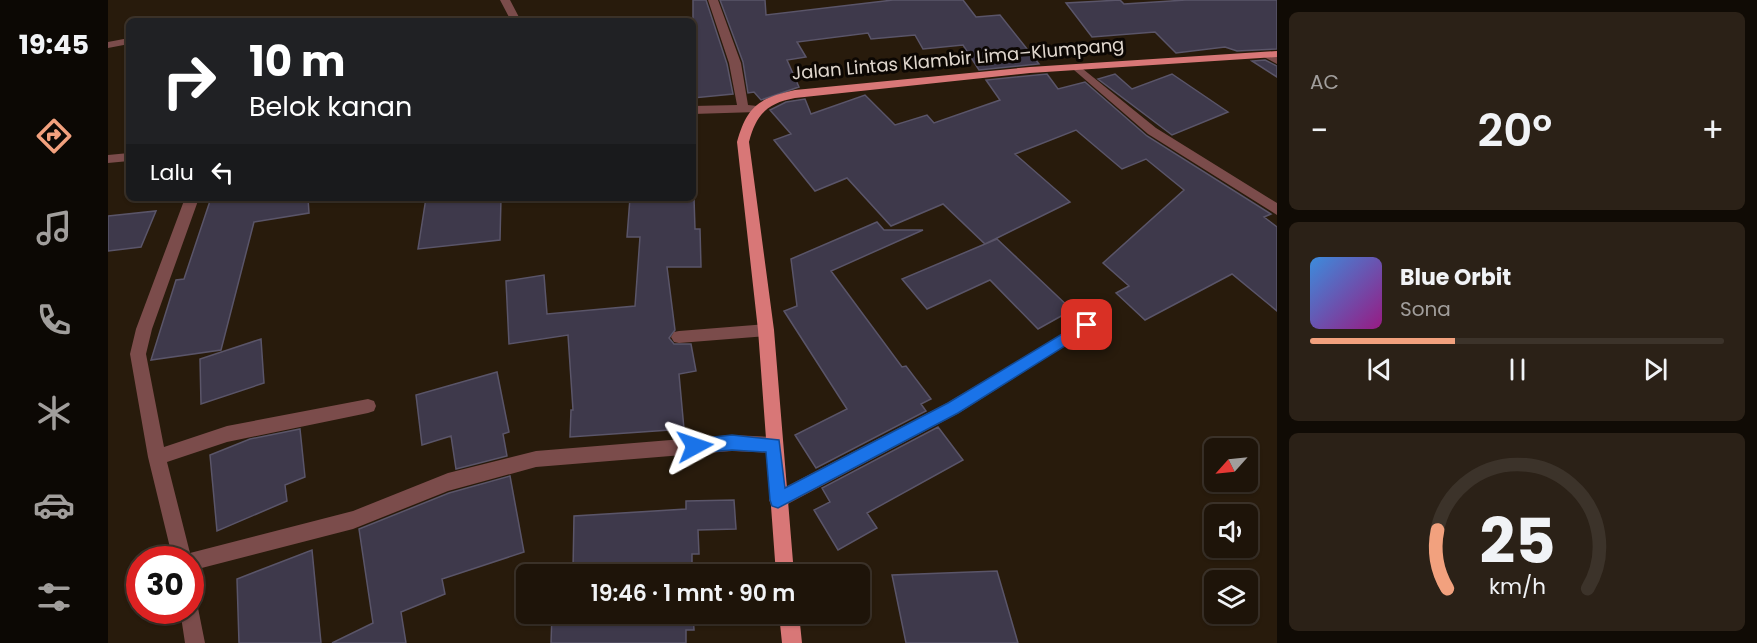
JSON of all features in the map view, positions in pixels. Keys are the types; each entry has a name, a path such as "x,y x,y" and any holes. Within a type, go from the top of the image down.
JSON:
{"main road":[{"name":"Jalan Lintas Klambir Lima–Klumpang","path":"750,109 771,99 795,94 1030,70 1274,57"},
{"path":"750,109 743,142 766,330 784,564"},
{"path":"790,624 792,643"}],"street":[{"path":"505,0 514,18"},
{"path":"696,110 750,109 713,0"},
{"path":"108,45 126,42"},
{"path":"1078,68 1152,131 1277,210"},
{"path":"108,159 126,156"},
{"path":"179,546 158,457 138,354 144,329 191,201"},
{"path":"778,500 953,408 1087,325"},
{"path":"680,337 766,330"},
{"path":"158,457 227,434 368,406"},
{"path":"204,558 353,520 448,482 536,459 732,443 774,445"},
{"path":"192,624 195,643"}],"building":[{"path":"693,0 706,0 727,64 733,94 696,98 696,18 693,18"},
{"path":"720,0 765,0 766,15 893,0 963,0 976,17 1000,15 1039,64 979,70 963,45 923,49 915,35 871,39 868,33 797,42 806,57 787,60 799,87 761,100 754,92 748,93 743,62"},
{"path":"1120,0 1124,4 1186,0 1277,0 1277,49 1237,51 1225,47 1176,53 1155,32 1092,37 1066,3"},
{"path":"1265,60 1277,66 1277,77 1252,61"},
{"path":"1047,74 1058,89 1085,82 1147,136 1271,214 1264,217 1277,227 1277,311 1232,274 1145,320 1116,293 1129,286 1103,263 1184,190 1146,159 1122,169 1076,130 1015,154 1070,202 985,244 943,204 891,226 847,178 815,191 774,140 791,134 770,110 786,102 805,99 811,114 865,95 895,125 927,115 934,123 1000,100 986,80"},
{"path":"1115,74 1132,89 1172,74 1228,112 1172,135 1098,79"},
{"path":"210,201 308,201 309,213 254,222 221,350 151,360 176,280 184,279"},
{"path":"426,201 501,201 500,240 418,249"},
{"path":"630,201 694,201 695,229 700,229 701,267 667,267 675,330 669,338 674,344 691,344 696,371 679,374 684,429 570,437 571,410 573,410 568,335 509,344 506,281 544,275 547,314 635,306 640,237 627,237"},
{"path":"156,211 141,247 108,251 108,216"},
{"path":"877,222 884,230 923,230 831,271 902,367 906,366 931,399 921,404 926,411 816,468 795,435 847,409 784,311 797,306 791,259"},
{"path":"997,239 1072,310 1038,329 990,280 927,309 902,279"},
{"path":"261,339 264,383 201,404 200,359"},
{"path":"497,372 509,432 503,434 507,456 456,469 451,436 422,445 416,395"},
{"path":"938,427 963,460 867,513 877,528 838,550 814,510 830,502 822,488"},
{"path":"300,429 305,477 285,485 287,501 217,531 210,455 250,439"},
{"path":"510,476 524,552 442,579 445,594 401,612 406,643 332,643 373,623 359,529 449,493"},
{"path":"734,500 736,529 698,530 699,554 692,554 692,564 573,564 574,516 686,509 686,501"},
{"path":"312,550 321,643 239,643 237,579"},
{"path":"997,571 1018,643 906,643 892,575"},
{"path":"552,624 694,624 694,630 686,630 686,643 551,643"}],"route":[{"path":"695,446 732,443 774,445 778,500 953,408 1087,325"}]}
